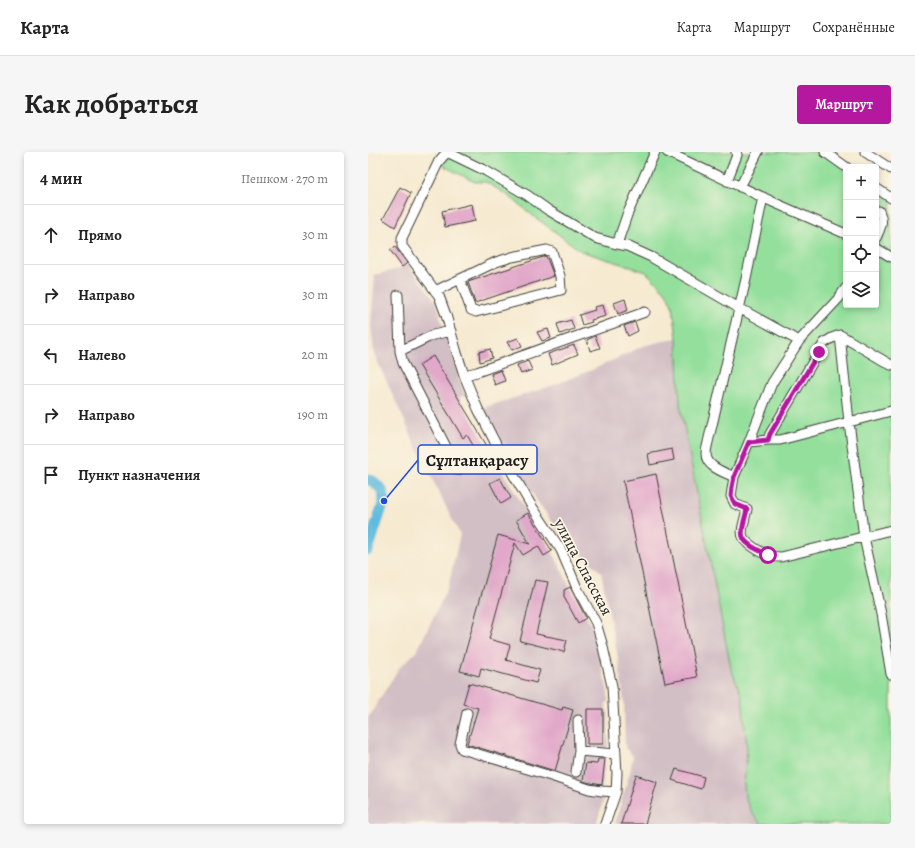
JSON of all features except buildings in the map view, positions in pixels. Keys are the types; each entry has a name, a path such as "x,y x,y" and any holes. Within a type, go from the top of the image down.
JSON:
{"street":[{"name":"улица Спасская","path":"447,152 439,156 402,238 402,246 439,296 464,375 478,409 499,450 531,505 561,550 577,588 596,623 612,686 617,773 616,792 605,824"},
{"path":"447,152 486,171 595,238 627,246 651,257 799,341"},
{"path":"617,244 627,215 654,152"},
{"path":"667,152 740,187 843,233"},
{"path":"727,180 737,155 736,152"},
{"path":"740,187 758,152"},
{"path":"825,152 843,165"},
{"path":"865,152 891,169"},
{"path":"879,190 891,198"},
{"path":"734,477 710,464 706,455 763,197"},
{"path":"879,211 882,217 882,226 879,232"},
{"path":"435,291 460,279 496,262 512,257 547,250 552,252 560,276 561,290 476,312 471,310 460,279"},
{"path":"879,250 891,257"},
{"path":"843,292 799,341 772,383 734,477 731,496 735,504 747,509 742,537 746,542 768,555 775,557 781,557 891,530"},
{"path":"398,296 400,352 403,363 458,470"},
{"path":"464,375 477,372 645,312"},
{"path":"400,352 433,335 451,331"},
{"path":"840,335 891,365"},
{"path":"840,335 849,422 864,536 891,674"},
{"path":"768,440 770,434 824,343 840,335"},
{"path":"749,442 780,440 891,411"},
{"path":"467,713 460,744 462,749 585,787 602,791 616,792"},
{"path":"576,772 579,751 578,720"},
{"path":"579,751 616,754"}],"shaded area":[{"path":"407,263 437,303 440,317 445,328 465,395 459,398 557,560 591,625 608,692 606,709 608,713 608,747 605,749 601,795 605,796 596,824 368,824 368,718 399,668 417,651 448,587 460,535 417,448 374,354 371,325 375,275 398,269"},
{"path":"677,338 680,405 731,669 742,696 747,750 744,784 752,813 761,824 615,824 633,756 625,748 624,702 618,658 601,572 561,535 536,499 483,408 551,386 592,370 643,346"}],"green space":[{"path":"453,152 832,152 850,164 843,164 843,308 879,308 879,184 891,192 891,824 761,824 752,813 745,797 744,784 747,750 742,696 731,669 680,405 677,338 673,308 666,292 646,272 581,251 509,196 486,182 475,182 442,165"}],"waterway":[{"path":"368,479 374,482 382,490 384,501 368,550"}],"place":[{"name":"Сұлтанқарасу","path":"384,501"}],"route":[{"path":"768,555 746,542 742,537 747,509 735,504 731,496 734,477 749,442 768,440 770,434 819,352"}]}
